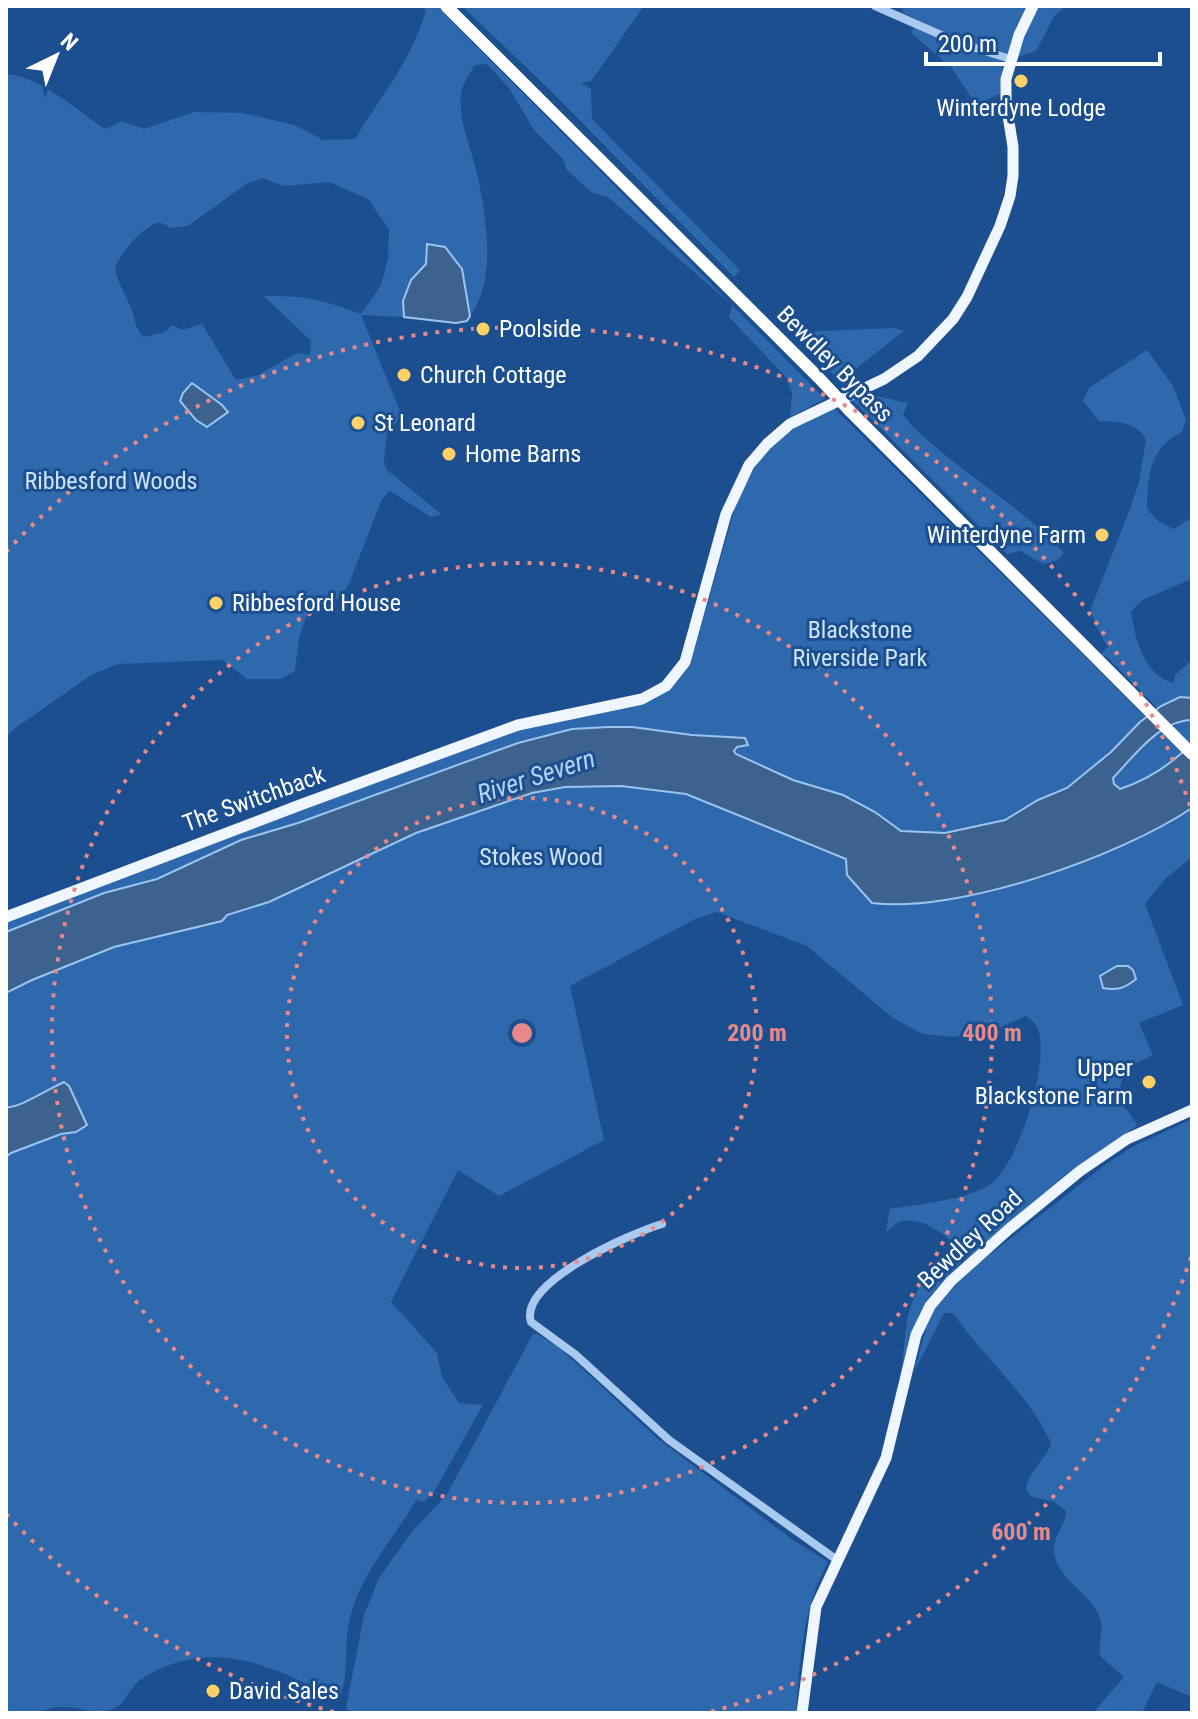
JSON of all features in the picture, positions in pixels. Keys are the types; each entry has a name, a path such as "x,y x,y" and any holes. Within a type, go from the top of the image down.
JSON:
{"highway":[{"name":"Bewdley Bypass","path":"446,6 1192,754"}],"main road":[{"name":"The Switchback","path":"6,917 518,725 642,699 666,686 685,662 726,514 749,465 790,424 884,379 918,356 953,319 979,273 1010,196 1013,147 1006,103 1006,79 1010,59 1033,6"},
{"name":"Bewdley Road","path":"802,1713 816,1607 886,1458 922,1318 938,1294 1009,1229 1080,1171 1127,1139 1192,1110"}],"street":[{"path":"875,6 957,42 1010,59"},
{"path":"662,1224 612,1243 559,1276 537,1299 530,1313 531,1322 576,1355 669,1440 837,1560"}],"green space":[{"name":"Ribbesford Woods","path":"423,6 437,6 825,399 790,417 792,393 786,377 729,317 732,305 609,198 591,192 566,169 564,160 534,130 509,88 487,64 475,65 463,86 461,104 463,125 478,177 486,230 487,267 478,301 470,316 462,269 450,253 427,248 426,264 404,299 404,317 361,315 402,416 387,433 386,469 441,514 431,517 390,491 382,499 348,586 334,601 306,617 299,637 295,671 280,679 247,679 222,660 118,664 91,675 6,737 6,74 33,81 105,129 121,121 144,129 194,112 243,113 294,125 323,140 355,139 403,63 426,11","holes":["263,178 283,186 329,182 368,199 389,230 388,259 381,285 361,314 314,299 264,296 311,341 310,353 297,353 258,375 236,380 202,324 182,330 173,325 164,332 144,337 137,327 115,266 134,240 159,222 171,228 188,226 246,184"]},
{"path":"462,6 644,6 591,81 581,83 591,89 592,119 740,270 734,277 549,89"},
{"path":"903,6 1029,6 1010,54 1006,56 903,13"},
{"path":"1037,6 1066,6 1054,16 1036,51 1017,57 1024,30"},
{"path":"914,27 1003,61 1000,94 976,104 951,67 911,33"},
{"path":"895,328 904,331 853,371 853,383 845,390 800,332"},
{"path":"1147,350 1173,386 1186,420 1182,432 1163,446 1152,464 1147,509 1159,522 1174,529 1192,517 1192,579 1142,600 1131,612 1143,655 1156,673 1174,683 1175,675 1192,660 1192,698 1180,697 1158,709 1106,656 1100,655 1108,647 1095,625 1091,608 1139,482 1146,439 1131,426 1099,421 1083,401 1089,388"},
{"path":"862,393 908,403 903,414 919,433 1035,525 1064,553 1058,560 1044,564 1020,551 1007,554 852,400"},
{"name":"Blackstone Riverside Park","path":"833,407 1147,718 1067,788 1038,800 1005,820 945,833 901,831 875,812 736,754 733,751 745,738 632,727 572,729 518,743 298,823 241,840 157,879 104,893 6,932 6,923 19,916 511,731 655,699 685,669 694,651 738,498 760,459 793,429"},
{"path":"1185,720 1192,720 1192,743 1184,751 1140,781 1120,789 1114,784 1113,778 1154,736"},
{"name":"Stokes Wood","path":"620,786 686,794 793,836 812,847 846,859 909,905 981,891 1056,871 1128,844 1192,808 1192,857 1165,879 1145,904 1183,1005 1139,1023 1153,1055 1126,1068 1120,1094 1137,1126 1068,1173 960,1264 929,1297 920,1312 902,1372 913,1300 925,1279 957,1248 940,1232 910,1220 894,1225 886,1232 890,1209 970,1194 991,1184 1002,1172 1021,1135 1036,1088 1041,1045 1037,1027 1026,1016 999,1028 954,1037 923,1034 893,1018 807,946 717,912 695,919 570,986 604,1140 499,1196 458,1170 391,1302 437,1353 442,1377 459,1403 483,1405 435,1490 424,1502 416,1500 362,1585 348,1628 345,1677 340,1697 337,1700 265,1666 216,1657 191,1659 165,1667 140,1680 124,1701 110,1710 61,1707 31,1713 6,1713 6,1157 61,1134 77,1132 87,1125 67,1082 20,1105 6,1107 6,993 114,947 222,921 227,915 269,902 416,833 532,793 566,787"},
{"path":"1192,1119 1192,1697 1157,1682 1142,1713 1093,1713 1124,1677 1100,1656 1101,1627 1096,1609 1057,1562 1054,1546 1066,1511 1054,1502 1031,1496 1026,1488 1030,1475 1051,1443 1018,1392 953,1313 944,1313 914,1372 928,1321 937,1304 975,1266 1105,1165 1132,1147"},
{"path":"533,1334 557,1346 659,1440 793,1540 828,1562 808,1617 796,1713 351,1713 346,1708 364,1615 379,1578 413,1530 446,1496"}],"water":[{"path":"427,244 445,247 462,269 470,316 467,321 456,323 404,317 403,301 411,280 426,264"},
{"path":"192,383 228,412 207,427 196,420 180,401"},
{"name":"River Severn","path":"1180,697 1192,698 1192,720 1169,726 1158,733 1113,778 1120,789 1140,781 1168,764 1192,743 1192,808 1124,845 1038,878 992,890 948,900 908,904 872,903 847,875 846,859 686,794 621,786 565,787 532,793 416,833 269,902 227,915 222,921 114,947 6,993 6,932 104,893 157,879 241,840 298,823 518,743 572,729 632,727 745,738 748,745 737,747 734,751 736,754 793,780 843,795 875,812 901,831 945,833 1005,820 1038,800 1067,788 1111,752 1140,722 1161,706"},
{"path":"1117,966 1128,966 1136,979 1121,988 1103,988 1100,976"},
{"path":"64,1082 69,1086 87,1125 76,1132 61,1134 6,1157 6,1107 26,1102"}],"place":[{"name":"Winterdyne Lodge","path":"1021,81"},
{"name":"Poolside","path":"483,329"},
{"name":"Church Cottage","path":"404,375"},
{"name":"St Leonard","path":"358,423"},
{"name":"Home Barns","path":"449,454"},
{"name":"Winterdyne Farm","path":"1102,535"},
{"name":"Ribbesford House","path":"216,603"},
{"name":"Upper Blackstone Farm","path":"1149,1082"},
{"name":"David Sales","path":"213,1691"}]}
